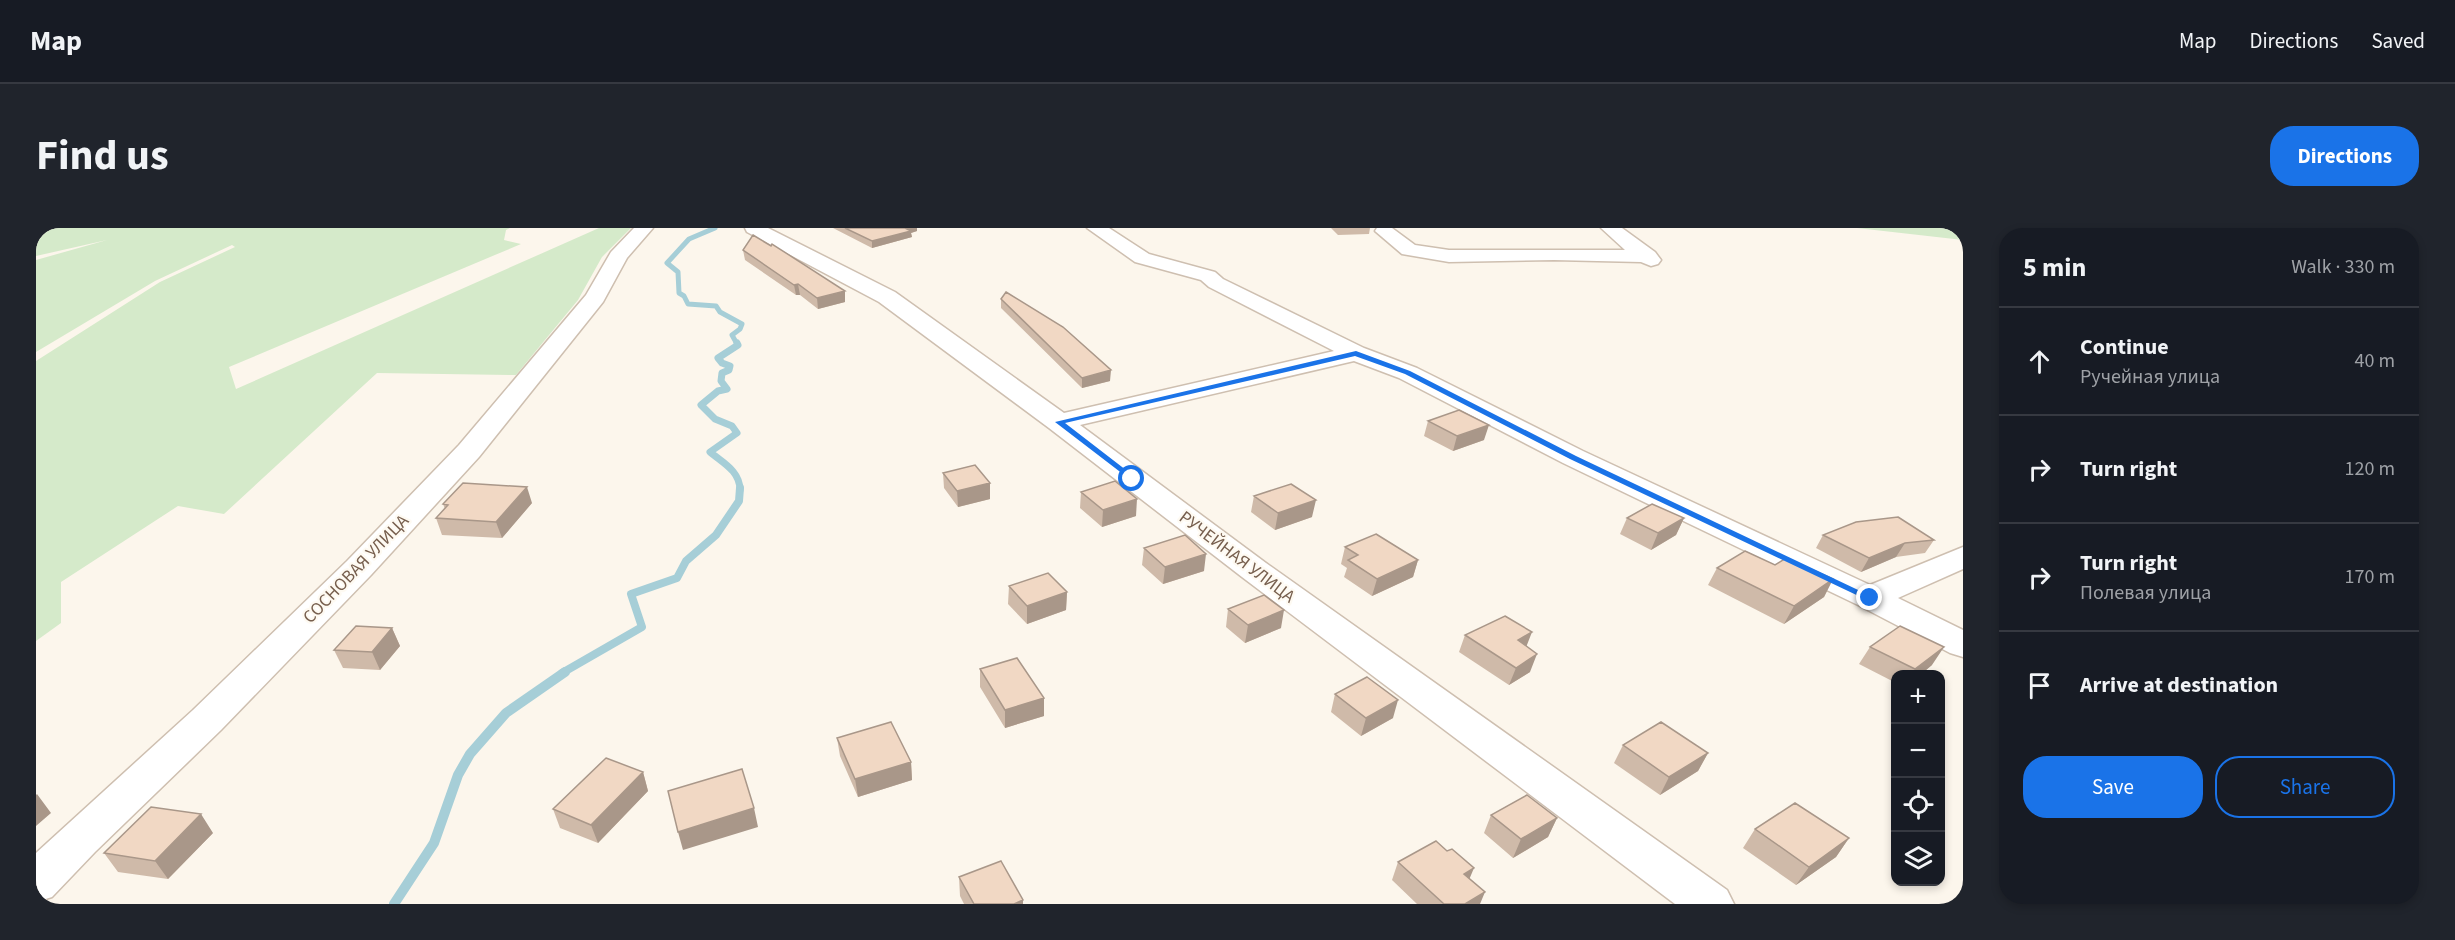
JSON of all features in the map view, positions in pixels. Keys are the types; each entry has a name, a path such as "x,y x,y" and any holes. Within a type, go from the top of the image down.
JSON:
{"street":[{"name":"СОСНОВАЯ УЛИЦА","path":"36,883 79,839 207,720 359,568 469,451 595,297 618,256 644,228"},
{"name":"РУЧЕЙНАЯ УЛИЦА","path":"754,228 887,297 1059,422 1254,570 1710,904"},
{"path":"1096,228 1143,258 1208,276 1216,283 1356,353 1408,373 1573,458 1870,598 1963,645"},
{"path":"1384,231 1395,237 1409,250 1440,255 1652,263 1610,228"},
{"path":"1059,422 1356,353"},
{"path":"1870,598 1963,557"}],"green space":[{"path":"36,228 510,228 506,230 504,240 521,244 229,367 236,389 599,228 631,228 602,257 578,300 516,375 377,373 224,514 178,506 61,582 61,623 36,641 36,361 160,282 235,247 232,245 155,281 36,352 36,260 107,240 36,256"},
{"path":"1857,228 1963,228 1963,240"}],"building":[{"path":"845,228 905,228 911,231 872,241"},
{"path":"753,235 771,246 772,244 845,291 817,298 798,284 794,285 743,250"},
{"path":"1006,292 1063,327 1111,370 1082,378 1001,299"},
{"path":"1459,410 1489,425 1457,436 1428,421"},
{"path":"975,465 990,483 957,491 943,473"},
{"path":"1115,481 1137,499 1103,510 1081,492"},
{"path":"463,483 527,487 496,522 436,518 448,505 443,504"},
{"path":"1291,484 1316,500 1278,513 1254,496"},
{"path":"1652,504 1684,518 1658,533 1627,518"},
{"path":"1898,517 1934,540 1905,543 1869,558 1823,535 1856,522"},
{"path":"1376,534 1418,560 1377,579 1348,560 1358,555 1345,547"},
{"path":"1185,535 1206,554 1165,567 1144,548"},
{"path":"1745,551 1775,565 1786,558 1833,579 1794,606 1717,568"},
{"path":"1048,573 1067,592 1027,606 1009,586"},
{"path":"1264,595 1284,610 1248,625 1228,609"},
{"path":"1505,616 1532,632 1518,640 1537,654 1516,668 1465,635"},
{"path":"356,626 392,628 372,652 334,650"},
{"path":"1900,626 1944,647 1915,669 1870,647"},
{"path":"1017,658 1044,698 1005,710 980,669"},
{"path":"1367,677 1398,700 1366,718 1335,694"},
{"path":"891,722 911,762 855,779 837,738"},
{"path":"1661,722 1708,753 1669,777 1623,745"},
{"path":"606,758 643,772 591,825 553,809"},
{"path":"742,769 754,808 678,832 668,791"},
{"path":"1527,795 1557,818 1521,839 1491,815"},
{"path":"1795,803 1849,838 1809,867 1755,829"},
{"path":"151,807 201,814 155,861 104,853"},
{"path":"1436,841 1447,851 1452,849 1474,868 1464,874 1485,892 1465,904 1444,904 1398,862"},
{"path":"1001,861 1023,900 1014,904 974,904 959,877"}],"waterway":[{"path":"715,228 689,239 667,263 678,272 679,293 684,296 688,304 716,306 720,312 742,324 740,329 732,335 737,344"},
{"path":"737,343 738,345 718,358 722,363 730,366 729,370 722,373 721,381 727,389 718,391 701,405 715,419 732,426 737,433 710,452 734,473 740,489"},
{"path":"562,673 642,627 631,594 677,578 686,561 716,535 739,501 740,489"},
{"path":"394,904 434,843 458,775 470,754 506,713 565,672"}],"route":[{"path":"1132,479 1059,422 1356,353 1408,373 1573,458 1870,598"}]}
